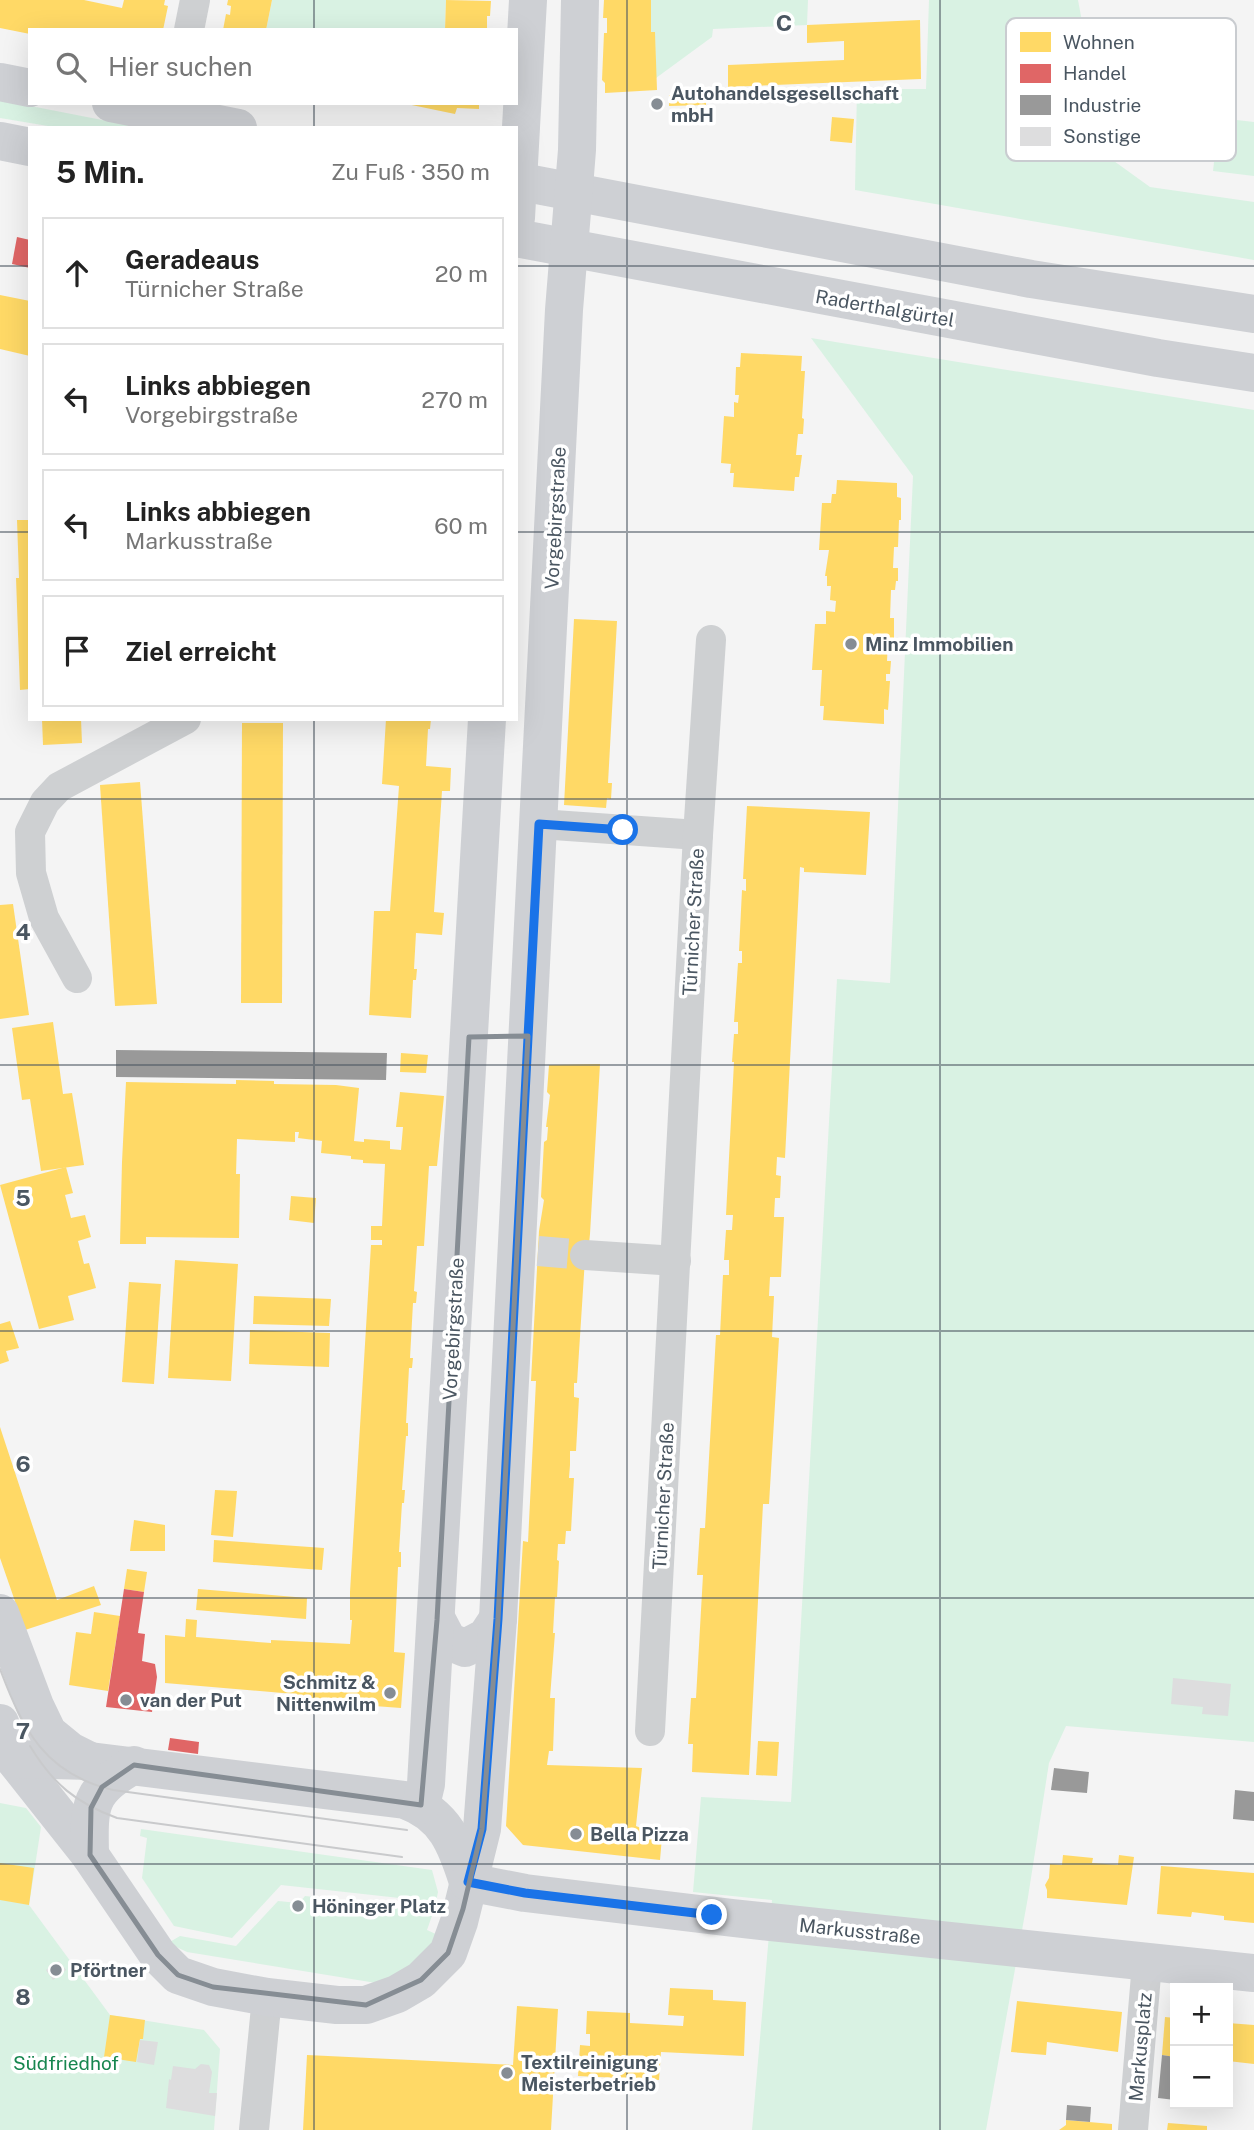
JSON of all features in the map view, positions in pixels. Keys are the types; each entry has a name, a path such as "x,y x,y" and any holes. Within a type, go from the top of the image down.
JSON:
{"street":[{"path":"189,28 195,0"},
{"path":"518,175 528,0"},
{"name":"Vorgebirgstraße","path":"468,1882 482,1829 527,1250 527,1036 568,248 577,150 580,0"},
{"path":"0,82 28,88"},
{"path":"132,105 175,109 231,126"},
{"path":"0,141 28,147"},
{"path":"518,193 573,192 1031,279 1254,314"},
{"name":"Raderthalgürtel","path":"518,238 1158,358 1254,373"},
{"path":"1158,358 1183,333 1190,305"},
{"name":"Türnicher Straße","path":"650,1731 711,640"},
{"path":"77,978 44,918 31,873 30,832 45,802 59,787 182,721"},
{"name":"Vorgebirgstraße","path":"421,1805 426,1784 437,1620 487,721"},
{"name":"Türnicher Straße","path":"539,824 698,835"},
{"path":"468,1037 527,1036"},
{"path":"585,1255 676,1261"},
{"path":"0,1613 35,1706 48,1732 70,1751 90,1761"},
{"path":"437,1620 448,1641 465,1648 486,1637 498,1619"},
{"path":"0,1723 7,1759 90,1855 158,1955 178,1975 213,1987 267,1997 337,2005 366,2005 397,1994 421,1980 448,1952 461,1916 468,1882 451,1836 439,1820 421,1805 384,1797 134,1765 7,1759"},
{"path":"90,1855 91,1808 95,1798 102,1787 115,1776 134,1765"},
{"name":"Markusstraße","path":"468,1882 525,1893 678,1911 1254,1973"},
{"name":"Markusplatz","path":"1133,2130 1147,1963"},
{"path":"254,2130 267,1997"}],"highlighted area":[{"path":"528,1036 498,1619 482,1829 463,1909 448,1953 421,1980 366,2005 213,1987 178,1975 158,1955 90,1855 91,1808 102,1787 134,1765 421,1805 437,1620 469,1037"}],"green space":[{"path":"272,0 446,0 445,28 266,28"},
{"path":"651,0 808,0 807,25 713,29 712,37 656,78"},
{"path":"929,0 1078,0 1081,18 1006,18 1006,161 1114,161 1150,187 1254,202 1254,260 855,190 857,89 926,89"},
{"path":"0,100 133,126 48,126 0,118"},
{"path":"1236,120 1254,122 1254,176 1213,171 1214,161 1236,161"},
{"path":"811,338 1254,410 1254,1742 1066,1726 1049,1763 986,2130 752,2130 772,1900 693,1892 701,1797 791,1802 837,979 890,983 913,476"},
{"name":"Südfriedhof","path":"0,1803 26,1808 41,1827 29,1905 110,2015 204,2030 220,2049 214,2130 0,2130"},
{"path":"141,1829 432,1870 438,1892 436,1902 281,1885 232,1938 174,1926 142,1878 147,1838 140,1836"},
{"path":"305,1896 434,1910 427,1930 440,1936 413,1968 376,1983 187,1952 168,1943 180,1936 236,1946 278,1901 299,1903"}],"building: Wohnen":[{"path":"0,0 84,0 122,8 124,0 165,0 164,5 168,6 163,28 28,28 28,34 0,28"},
{"path":"228,0 272,0 266,28 223,28 226,14 230,15 231,6 227,5"},
{"path":"446,0 491,1 487,28 445,28"},
{"path":"604,0 651,0 651,32 655,32 657,90 605,93 605,83 602,80 604,33 607,33 607,18 603,18"},
{"path":"920,20 921,79 728,87 728,65 844,60 844,41 807,43 807,25"},
{"path":"706,94 706,105 669,106 669,95"},
{"path":"412,105 479,105 479,109 457,108 455,114"},
{"path":"832,117 854,119 852,143 830,141"},
{"path":"0,295 28,301 28,356 0,349"},
{"path":"741,353 802,356 801,371 805,371 804,419 803,434 798,434 796,455 802,455 794,491 733,487 734,473 730,473 731,464 721,463 724,416 734,417 734,402 738,403 739,395 735,395 736,367 740,367"},
{"path":"837,480 897,483 897,497 901,498 898,547 894,547 893,568 898,568 898,581 895,590 891,590 890,618 894,618 894,640 888,640 887,661 891,661 890,674 886,674 886,681 890,681 884,724 823,720 824,706 820,706 822,670 812,670 815,624 826,624 826,611 835,612 836,601 830,600 831,586 827,586 825,576 829,550 819,550 822,503 831,503 832,494 836,494"},
{"path":"17,520 28,520 28,689 20,690 16,578 19,578"},
{"path":"574,619 617,621 608,783 612,783 611,799 607,798 606,808 564,805"},
{"path":"42,721 81,721 82,743 43,745"},
{"path":"386,721 431,721 426,766 451,768 450,791 442,791 434,912 444,913 442,935 416,933 414,969 417,969 416,980 413,980 411,1018 369,1015 374,911 390,911 399,786 382,784"},
{"path":"242,723 283,723 282,1003 241,1003"},
{"path":"140,782 157,1004 115,1006 100,785"},
{"path":"747,806 870,812 866,875 804,872 804,868 800,867 785,1158 777,1157 776,1175 781,1176 780,1198 775,1198 774,1217 784,1217 781,1277 770,1277 769,1296 774,1296 772,1337 779,1338 769,1504 763,1504 749,1775 692,1772 693,1744 688,1744 691,1698 696,1698 703,1575 697,1575 700,1528 705,1528 716,1335 720,1335 723,1275 729,1275 729,1260 724,1260 726,1230 732,1230 733,1215 726,1215 732,1062 734,1034 738,1034 738,1022 734,1022 738,963 742,963 742,951 739,951 742,890 746,891 746,879 743,879"},
{"path":"13,904 29,1015 0,1019 0,905"},
{"path":"53,1022 63,1094 72,1093 84,1165 41,1171 30,1099 22,1100 12,1028"},
{"path":"401,1053 428,1055 426,1073 400,1072"},
{"path":"600,1064 590,1234 589,1244 586,1243 577,1383 574,1383 574,1397 579,1398 576,1451 570,1451 569,1478 574,1478 571,1531 566,1531 565,1544 558,1544 550,1698 555,1698 553,1751 549,1751 547,1765 642,1768 636,1826 662,1837 660,1860 523,1845 506,1826 523,1541 528,1542 536,1381 531,1381 539,1231 544,1200 541,1197 544,1142 547,1140 550,1095 547,1092 549,1065"},
{"path":"236,1080 359,1088 354,1141 390,1141 390,1149 401,1150 403,1127 396,1127 400,1092 444,1096 437,1166 429,1166 424,1246 417,1246 414,1291 417,1292 416,1303 413,1303 410,1358 413,1358 412,1368 409,1368 406,1423 408,1436 402,1490 405,1490 402,1503 399,1552 401,1567 398,1567 394,1652 405,1653 401,1708 294,1700 294,1694 165,1683 165,1635 185,1637 186,1619 197,1620 196,1637 271,1643 271,1640 350,1644 350,1592 371,1245 382,1245 382,1240 371,1240 371,1226 382,1226 385,1164 363,1163 363,1160 351,1159 351,1156 321,1153 322,1141 298,1138 299,1132 295,1132 295,1142 237,1139 236,1174 240,1174 239,1238 146,1237 146,1244 120,1244 126,1082 236,1084"},
{"path":"66,1167 73,1193 65,1195 71,1218 85,1215 91,1237 78,1241 84,1264 89,1263 96,1288 68,1296 74,1320 39,1329 0,1185"},
{"path":"291,1196 316,1198 314,1223 289,1220"},
{"path":"175,1260 238,1264 231,1381 168,1378"},
{"path":"129,1282 161,1284 154,1384 122,1382"},
{"path":"254,1296 331,1299 329,1326 253,1324"},
{"path":"10,1321 19,1348 6,1351 9,1361 0,1364 0,1324"},
{"path":"250,1330 330,1333 329,1367 249,1364"},
{"path":"0,1427 57,1600 94,1586 101,1605 25,1630 0,1558"},
{"path":"215,1490 237,1491 233,1537 211,1535"},
{"path":"134,1520 165,1525 165,1551 130,1551"},
{"path":"214,1540 324,1548 322,1570 213,1562"},
{"path":"127,1569 147,1572 144,1592 124,1589"},
{"path":"198,1589 307,1598 306,1619 196,1610"},
{"path":"94,1612 120,1616 108,1691 69,1685 76,1632 91,1634"},
{"path":"758,1741 779,1742 777,1776 756,1775"},
{"path":"1063,1855 1093,1858 1092,1863 1118,1865 1119,1855 1134,1857 1127,1905 1047,1898 1045,1885 1049,1878 1050,1864 1062,1865"},
{"path":"0,1863 34,1868 29,1905 0,1900"},
{"path":"1161,1866 1254,1873 1254,1923 1224,1920 1224,1916 1192,1912 1191,1917 1157,1914"},
{"path":"670,1988 713,1990 713,2000 746,2002 744,2056 661,2052 659,2080 578,2076 580,2045 590,2046 590,2034 586,2034 587,2011 630,2013 630,2023 683,2026 684,2016 668,2015"},
{"path":"1017,2001 1122,2012 1118,2052 1047,2042 1046,2055 1011,2052"},
{"path":"517,2006 558,2009 551,2130 303,2130 307,2055 513,2065"},
{"path":"110,2015 145,2020 136,2062 104,2057"},
{"path":"1165,2017 1170,2018 1170,2056 1162,2055"},
{"path":"1233,2023 1254,2025 1254,2064 1233,2062"},
{"path":"1066,2120 1112,2124 1112,2130 1059,2130 1066,2125"},
{"path":"1168,2123 1207,2126 1207,2130 1167,2130"}],"building: Handel":[{"path":"17,237 28,240 28,268 12,264"},
{"path":"124,1589 144,1592 138,1633 145,1634 142,1661 155,1664 157,1677 152,1712 106,1707"},
{"path":"170,1738 199,1742 198,1754 168,1750"}],"building: Industrie":[{"path":"116,1050 387,1053 386,1080 116,1077"},
{"path":"1054,1768 1089,1772 1087,1793 1051,1790"},
{"path":"1235,1790 1254,1792 1254,1821 1233,1819"},
{"path":"1162,2055 1170,2056 1170,2099 1158,2098"},
{"path":"1067,2105 1091,2107 1090,2122 1066,2120"}],"building: Sonstige":[{"path":"1173,1678 1231,1684 1228,1716 1202,1714 1203,1707 1171,1704"},
{"name":"Pförtner","path":"59,1961 66,1970 53,1980 46,1970"},
{"path":"140,2040 158,2042 154,2065 137,2062"},
{"path":"201,2064 209,2065 212,2072 209,2093 217,2093 215,2116 166,2108 173,2066 195,2069"}],"tunnel":[{"path":"538,1251 585,1255"}],"tram line":[{"path":"0,1669 18,1711 40,1746 53,1761 90,1783 113,1790 407,1830"},
{"path":"30,1746 67,1791 89,1806 117,1818 402,1857"}],"place":[{"name":"Autohandelsgesellschaft mbH","path":"657,104"},
{"name":"Minz Immobilien","path":"851,644"},
{"name":"Schmitz & Nittenwilm","path":"390,1693"},
{"name":"van der Put","path":"126,1700"},
{"name":"Bella Pizza","path":"576,1834"},
{"name":"Höninger Platz","path":"298,1906"},
{"name":"Pförtner","path":"56,1970"},
{"name":"Textilreinigung Meisterbetrieb","path":"507,2073"}],"route":[{"path":"623,830 539,824 498,1619 482,1829 468,1882 525,1893 712,1915"}]}
